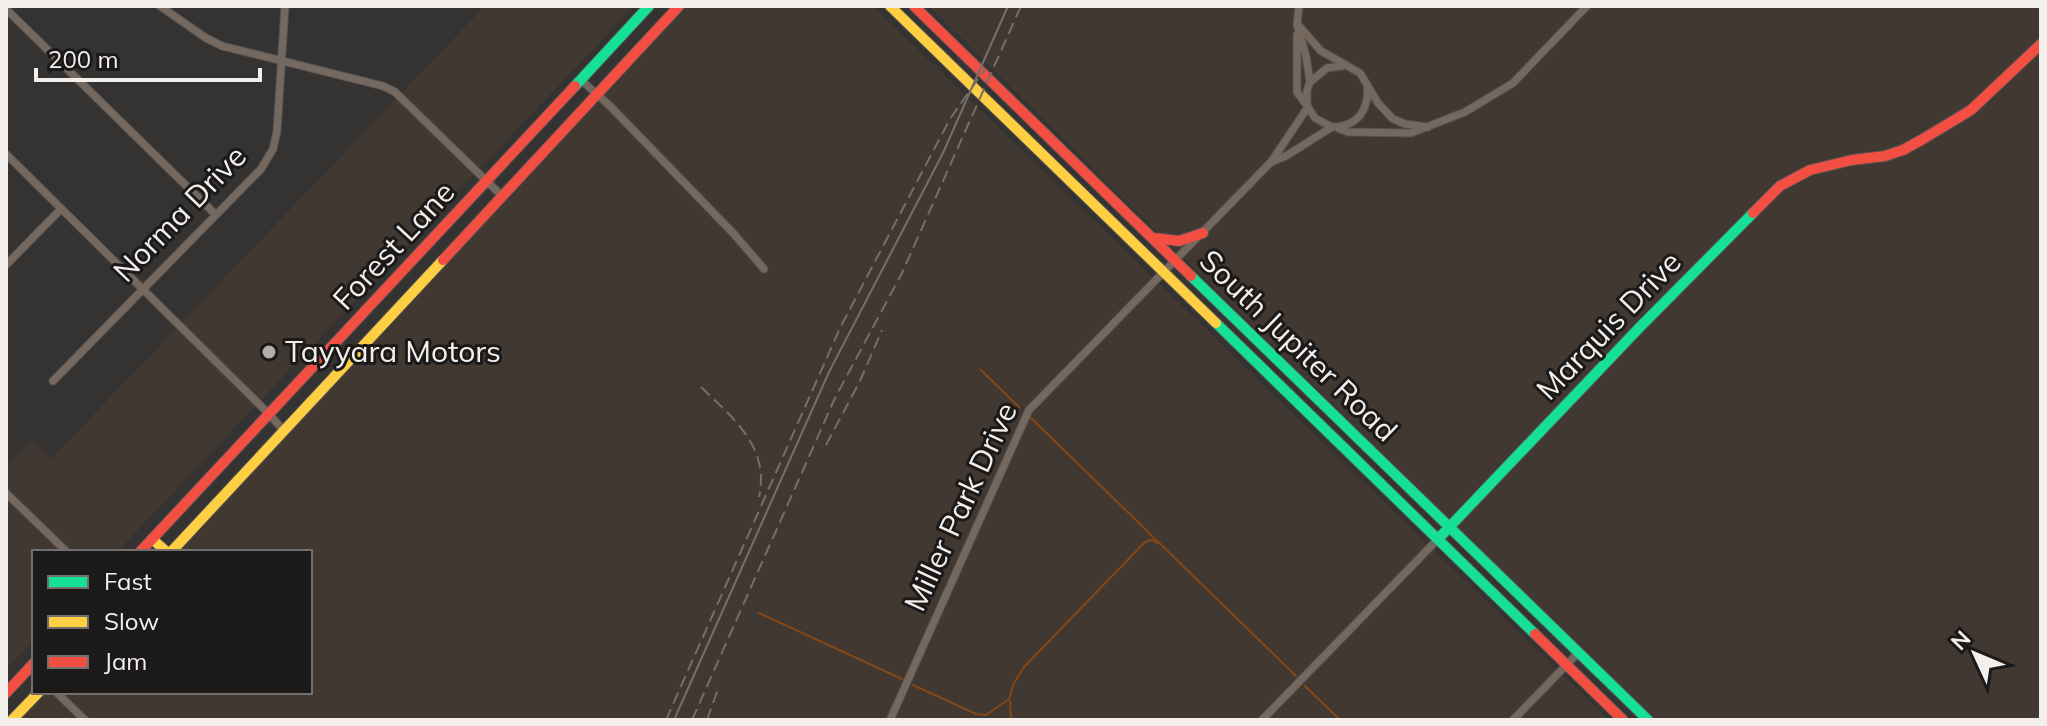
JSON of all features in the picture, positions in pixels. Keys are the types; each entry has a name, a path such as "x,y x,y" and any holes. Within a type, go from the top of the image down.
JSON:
{"main road":[{"name":"Forest Lane","path":"142,550 649,6"},
{"name":"Forest Lane","path":"171,550 679,6"},
{"name":"South Jupiter Road","path":"914,6 1647,720"},
{"name":"South Jupiter Road","path":"893,7 1623,720"},
{"name":"Marquis Drive","path":"1438,539 1639,328 1780,186 1819,167 1885,156 1911,146 1971,110 2041,44"},
{"path":"1055,166 1066,154"},
{"path":"1154,237 1178,242 1203,233"},
{"path":"385,291 401,306"},
{"path":"1301,405 1312,393"},
{"path":"152,539 166,550"},
{"path":"6,693 32,668"},
{"path":"12,720 37,694"}],"street":[{"path":"160,6 222,46 383,86 395,92 502,196"},
{"name":"Norma Drive","path":"53,381 261,169 273,149 277,131 285,6"},
{"path":"1299,6 1297,92 1315,118 1348,132 1411,133 1477,106 1513,83 1587,6"},
{"path":"6,9 215,214"},
{"path":"1297,25 1305,30 1321,51 1360,73 1378,103 1393,119 1429,127"},
{"path":"1271,162 1308,106 1310,82 1297,25"},
{"path":"1310,82 1327,68 1348,67"},
{"path":"581,80 598,93 764,269"},
{"path":"1271,162 1335,128 1351,124 1363,112 1368,96 1367,84"},
{"path":"6,154 284,431"},
{"name":"Miller Park Drive","path":"890,720 1029,410 1271,162"},
{"path":"6,265 61,209"},
{"path":"6,493 65,550"},
{"name":"Marquis Drive","path":"1262,720 1438,539"},
{"path":"1513,720 1578,653"},
{"path":"58,694 85,720"}],"shaded area":[{"path":"485,6 634,6 119,550 32,550 32,642 6,669 6,467 32,441 51,459"},
{"path":"686,6 873,6 1609,720 10,720 35,694 312,694 312,550 171,550"},
{"path":"929,6 2041,6 2041,720 1654,720"}],"waterway":[{"path":"981,370 1019,407"},
{"path":"1031,418 1296,676"},
{"path":"913,685 976,714 986,715 1009,699 1024,667 1145,542 1152,540 1158,543"},
{"path":"759,613 902,679"},
{"path":"1305,686 1340,720"},
{"path":"1010,701 1011,720"}],"tram line":[{"path":"674,720 829,372 943,153 1008,6"}],"railway":[{"path":"692,720 835,398 902,273 1021,6"},
{"path":"666,720 841,326 950,119 985,69"},
{"path":"826,445 860,381 882,330"},
{"path":"701,387 736,422 754,448 761,479 759,497"},
{"path":"707,720 719,686"}],"traffic: fast":[{"path":"575,86 649,6"},
{"path":"1438,539 1753,213"},
{"path":"1191,276 1648,720"},
{"path":"1216,323 1535,634"}],"traffic: slow":[{"path":"890,6 1216,323"},
{"path":"173,550 443,260"},
{"path":"152,539 165,550"},
{"path":"12,720 37,694"}],"traffic: jam":[{"path":"443,260 679,6"},
{"path":"914,6 1191,276"},
{"path":"1753,213 1780,186 1810,170 1885,156 1923,139 1971,110 2041,44"},
{"path":"142,550 575,86"},
{"path":"1154,238 1179,241 1203,233"},
{"path":"1535,634 1623,720"},
{"path":"6,693 32,665"}],"place":[{"name":"Tayyara Motors","path":"269,352"}]}
